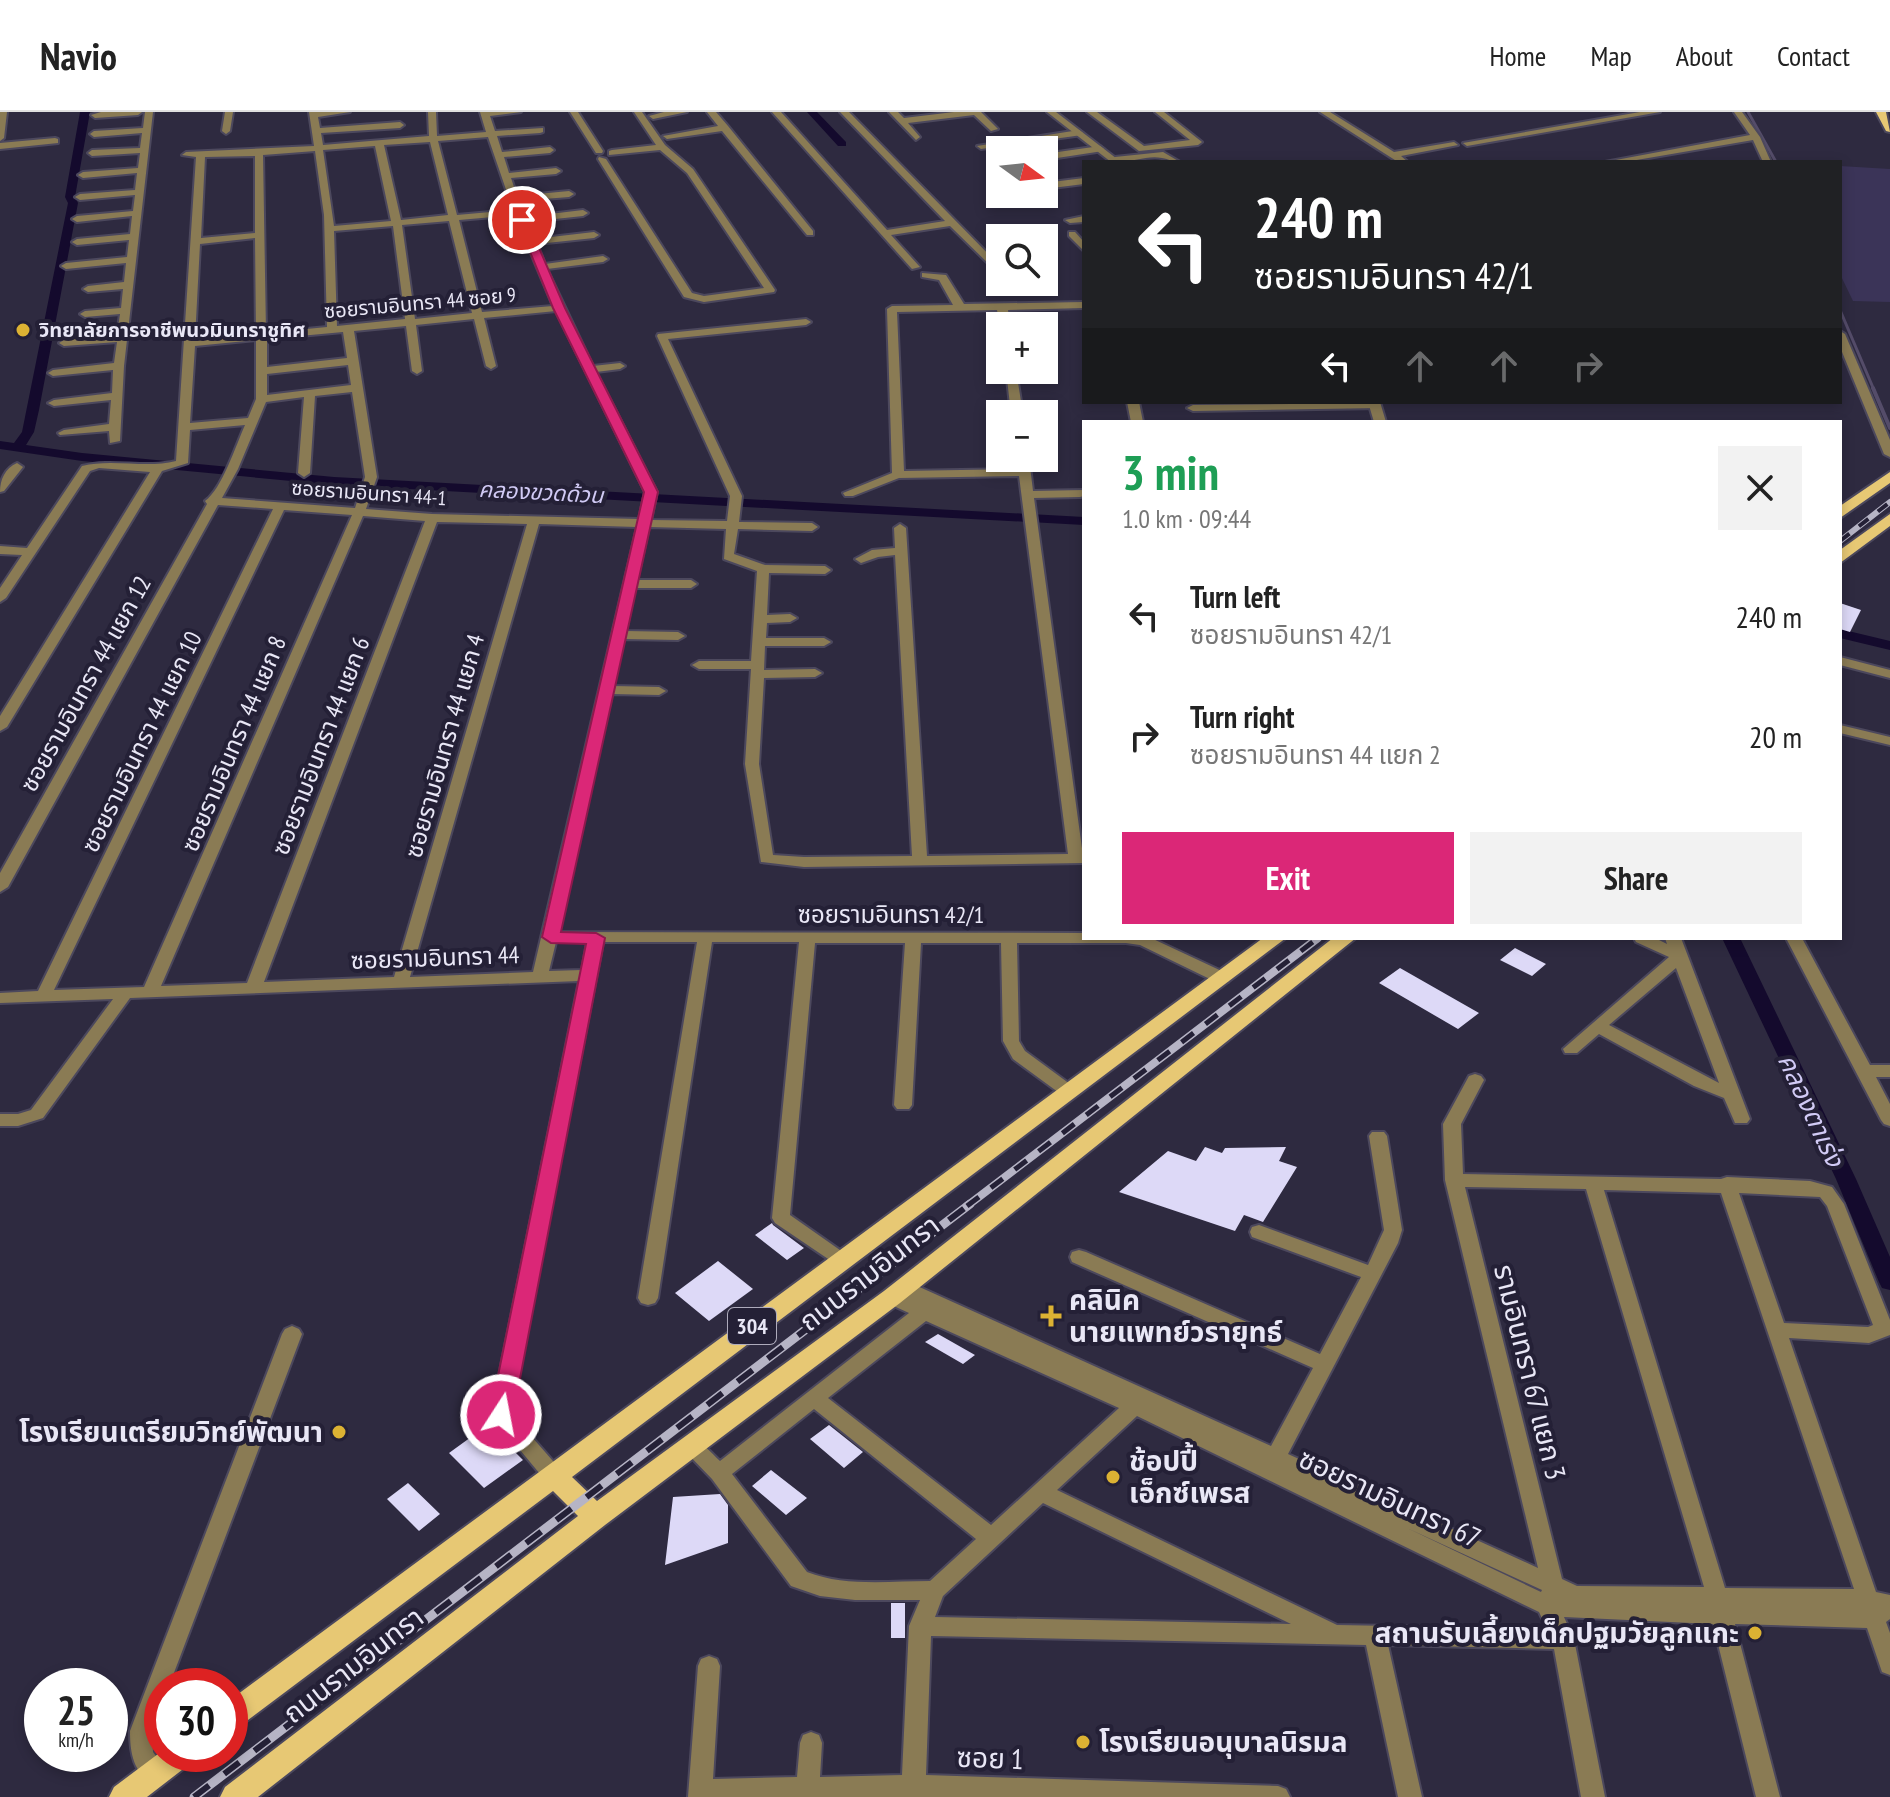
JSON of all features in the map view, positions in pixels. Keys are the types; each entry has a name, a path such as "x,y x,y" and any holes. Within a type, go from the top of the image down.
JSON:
{"main road":[{"path":"1881,112 1888,126"},
{"path":"1842,512 1890,476"},
{"path":"1842,556 1890,519"},
{"name":"ถนนรามอินทรา","path":"248,1703 552,1474 1273,940"},
{"name":"ถนนรามอินทรา","path":"235,1797 596,1517 898,1292 1343,940"},
{"path":"552,1474 596,1517"},
{"path":"124,1797 156,1773"}],"street":[{"path":"0,138 3,112"},
{"path":"95,115 138,112"},
{"path":"114,441 121,338 149,112"},
{"path":"226,131 229,112"},
{"path":"332,329 330,229 313,113 346,112"},
{"path":"432,112 433,138 491,366"},
{"path":"517,112 485,113 513,199 559,308 593,369 651,496 540,977"},
{"path":"574,112 604,154 688,295 704,299 770,290 690,171 662,147 638,112"},
{"path":"653,116 683,112"},
{"path":"711,112 810,233"},
{"path":"776,112 915,267"},
{"path":"844,112 986,258"},
{"path":"893,112 916,137"},
{"path":"903,121 975,112 994,129"},
{"path":"1051,112 1115,160"},
{"path":"1091,112 1142,149 1198,142 1159,112"},
{"path":"1324,112 1401,160"},
{"path":"1467,143 1656,112"},
{"path":"1738,112 1756,137 1766,160"},
{"path":"314,131 400,125"},
{"path":"667,136 725,128"},
{"path":"94,134 146,130"},
{"path":"186,155 259,153 540,130"},
{"path":"981,146 1079,133"},
{"path":"1621,160 1756,137"},
{"path":"0,146 55,141"},
{"path":"379,143 397,224 417,371"},
{"path":"1393,155 1454,145"},
{"path":"604,154 662,147"},
{"path":"1058,155 1100,149"},
{"path":"92,153 145,150"},
{"path":"499,155 550,150"},
{"path":"259,153 262,399 357,388 348,328"},
{"path":"0,598 84,470 99,465 158,469 182,463 187,427 194,242 201,154"},
{"path":"1124,160 1163,155 1172,160"},
{"path":"83,175 142,170"},
{"path":"506,176 556,171"},
{"path":"1058,184 1082,181"},
{"path":"80,197 139,192"},
{"path":"513,199 569,194"},
{"path":"77,219 137,213"},
{"path":"330,229 583,213"},
{"path":"1070,220 1082,219"},
{"path":"884,233 951,223"},
{"path":"1072,234 1082,246"},
{"path":"194,242 260,235"},
{"path":"531,242 594,235"},
{"path":"77,242 134,237"},
{"path":"541,267 603,259"},
{"path":"66,266 131,260"},
{"path":"926,275 942,277 960,307"},
{"path":"88,289 128,285"},
{"path":"898,475 891,311 896,307 1082,305"},
{"path":"1002,306 1003,312"},
{"name":"ซอยรามอินทรา 44 ซอย 9","path":"189,343 559,308"},
{"path":"85,314 125,311"},
{"path":"806,322 746,322 662,336 736,501 730,558 763,569 825,570"},
{"path":"64,343 121,338"},
{"path":"1844,354 1890,454"},
{"path":"261,371 354,361"},
{"path":"53,373 119,366"},
{"path":"593,369 620,366"},
{"name":"ซอยรามอินทรา 44 แยก 8","path":"150,993 368,492 371,477 357,388"},
{"path":"304,473 310,394"},
{"path":"54,403 116,396"},
{"name":"ซอยรามอินทรา 44 แยก 12","path":"0,887 211,501 230,472 262,399"},
{"path":"1193,408 1375,404"},
{"path":"187,427 253,421"},
{"path":"64,433 115,427"},
{"path":"0,488 17,467"},
{"path":"0,727 7,703 158,469"},
{"path":"763,569 752,783 766,859 920,861 1080,858 1025,472 898,475 849,493"},
{"path":"1028,495 1080,493"},
{"name":"ซอยรามอินทรา 44-1","path":"211,501 432,518 812,527"},
{"name":"ซอยรามอินทรา 44 แยก 10","path":"43,997 280,507"},
{"name":"ซอยรามอินทรา 44 แยก 6","path":"253,989 432,518"},
{"name":"ซอยรามอินทรา 44 แยก 4","path":"400,983 534,522"},
{"path":"900,528 920,861"},
{"path":"0,550 31,552"},
{"path":"861,559 876,553 900,551"},
{"path":"630,584 691,584"},
{"path":"759,619 790,618"},
{"path":"619,635 678,636"},
{"path":"758,642 824,642"},
{"path":"1842,662 1890,674"},
{"path":"699,665 815,673"},
{"path":"606,690 659,691"},
{"path":"1842,729 1890,741"},
{"name":"ซอยรามอินทรา 42/1","path":"551,937 1082,940"},
{"path":"552,1474 501,1415 586,975 596,938"},
{"path":"648,1298 705,939"},
{"path":"807,939 781,1218 840,1260"},
{"path":"903,1105 913,939"},
{"path":"1009,939 1011,1041 1019,1055 1068,1091"},
{"name":"ซอยรามอินทรา 42/1","path":"1137,940 1222,978"},
{"path":"1646,940 1680,956"},
{"path":"1674,940 1741,1119"},
{"path":"1795,940 1890,1120"},
{"path":"1571,1049 1680,956"},
{"name":"ซอยรามอินทรา 44","path":"0,998 586,975"},
{"path":"0,1120 18,1120 37,1114 125,994"},
{"path":"1598,1026 1700,1082 1731,1094"},
{"path":"1864,1071 1890,1071"},
{"name":"รามอินทรา 67 แยก 3","path":"1475,1080 1452,1124 1454,1180 1550,1596 1563,1639 1593,1797"},
{"path":"1275,1459 1393,1230 1378,1136"},
{"path":"1454,1180 1727,1184 1810,1188 1826,1192 1835,1204 1884,1329 1869,1335 1776,1330"},
{"path":"1593,1183 1718,1604 1768,1797"},
{"path":"1727,1184 1776,1330 1880,1607 1890,1665"},
{"path":"1259,1232 1373,1274"},
{"path":"1079,1257 1325,1365"},
{"name":"ซอยรามอินทรา 67","path":"898,1292 925,1311 1275,1459 1550,1596"},
{"name":"ซอยรามอินทรา 67","path":"898,1292 1140,1402 1579,1610 1718,1604 1880,1607"},
{"path":"719,1473 925,1311"},
{"path":"156,1773 142,1755 141,1731 292,1334"},
{"path":"814,1398 991,1538"},
{"path":"914,1791 920,1626 935,1590 1140,1402"},
{"path":"692,1448 719,1473 799,1579 820,1587 855,1591 935,1590"},
{"path":"1041,1492 1338,1636"},
{"path":"920,1626 1563,1639"},
{"path":"1375,1637 1410,1797"},
{"path":"700,1794 709,1666"},
{"path":"807,1793 811,1743"},
{"name":"ซอย 1","path":"700,1794 914,1791 1278,1797"}],"shaded area":[{"path":"1842,166 1890,169 1890,302 1853,301 1842,278"}],"building":[{"path":"1842,604 1861,610 1850,632 1842,630"},
{"path":"1515,948 1546,964 1532,976 1500,960"},
{"path":"1400,968 1479,1013 1458,1029 1379,983"},
{"path":"1205,1147 1222,1153 1225,1148 1286,1147 1279,1161 1297,1167 1263,1222 1244,1215 1235,1231 1119,1192 1168,1151 1196,1161"},
{"path":"772,1223 804,1248 787,1260 755,1235"},
{"path":"718,1261 753,1289 709,1321 675,1293"},
{"path":"938,1334 975,1355 963,1364 925,1342"},
{"path":"829,1425 863,1452 844,1468 810,1439"},
{"path":"478,1432 485,1439 495,1432 523,1460 484,1488 449,1453"},
{"path":"771,1470 807,1498 786,1515 752,1486"},
{"path":"408,1483 440,1514 419,1531 387,1499"},
{"path":"720,1494 728,1505 728,1543 665,1565 673,1497"},
{"path":"891,1603 905,1603 905,1638 891,1638"}],"waterway":[{"path":"17,448 28,432 33,410 73,203 70,197 85,112"},
{"path":"812,112 842,144"},
{"name":"คลองตาเร่ง","path":"1748,112 1775,160"},
{"name":"คลองตาเร่ง","path":"1842,315 1874,390"},
{"name":"คลองตาเร่ง","path":"1873,388 1890,428"},
{"name":"คลองขวดด้วน","path":"0,445 17,448"},
{"name":"คลองขวดด้วน","path":"17,448 82,457 334,481 1082,521"},
{"name":"คลองตาเร่ง","path":"1842,634 1890,646"},
{"name":"คลองตาเร่ง","path":"1732,940 1846,1179 1890,1282"}],"railway":[{"path":"1842,539 1890,502"},
{"path":"967,1206 1315,940"},
{"path":"194,1797 970,1204"}],"place":[{"name":"วิทยาลัยการอาชีพนวมินทราชูทิศ","path":"23,330"},
{"name":"คลินิค นายแพทย์วรายุทธ์","path":"1051,1316"},
{"name":"โรงเรียนเตรียมวิทย์พัฒนา","path":"339,1432"},
{"name":"ช้อปปี้ เอ็กซ์เพรส","path":"1113,1477"},
{"name":"สถานรับเลี้ยงเด็กปฐมวัยลูกแกะ","path":"1755,1633"},
{"name":"โรงเรียนอนุบาลนิรมล","path":"1083,1742"}],"route":[{"path":"501,1415 586,975 596,938 551,937 651,492 593,369 559,308 522,220"}]}
